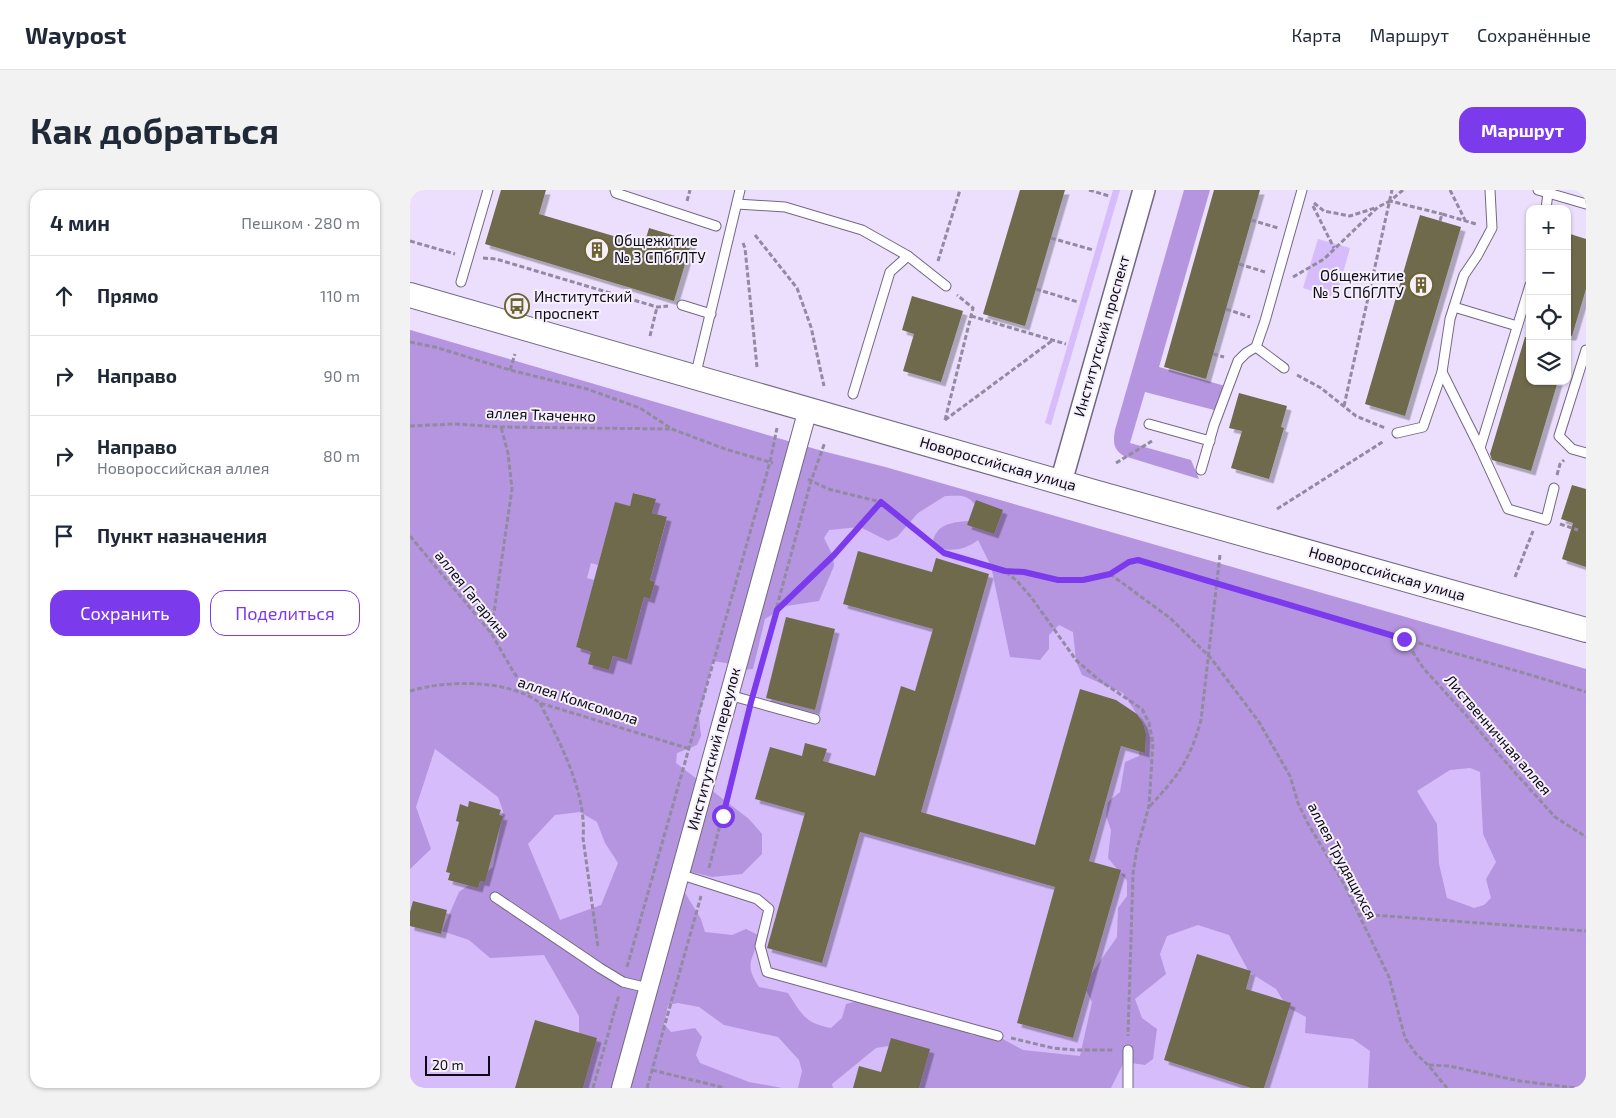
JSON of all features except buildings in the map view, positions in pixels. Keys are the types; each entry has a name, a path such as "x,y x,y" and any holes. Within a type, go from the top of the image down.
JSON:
{"main road":[{"name":"Новороссийская улица","path":"410,295 1060,482 1586,630"}],"street":[{"name":"Институтский проспект","path":"1060,482 1144,190"},
{"name":"Институтский переулок","path":"621,1088 808,409"}],"lane":[{"path":"461,282 488,190"},
{"path":"614,190 616,193 716,226"},
{"path":"695,377 740,190"},
{"path":"1201,470 1238,361 1256,347 1266,321 1302,190"},
{"path":"1397,433 1423,427 1442,372 1450,319 1464,274 1477,256 1492,228 1490,190"},
{"path":"1538,190 1586,204"},
{"path":"1546,205 1548,193"},
{"path":"736,204 785,207 862,230 908,256 946,286"},
{"path":"853,394 890,272 908,256"},
{"path":"1480,448 1527,295"},
{"path":"682,305 711,314"},
{"path":"1454,307 1517,326"},
{"path":"1256,347 1284,368"},
{"path":"1586,350 1559,436 1572,449 1586,453"},
{"path":"1442,372 1508,509 1546,520 1554,488"},
{"path":"1149,424 1210,441"},
{"path":"729,695 815,719"},
{"path":"679,874 757,899 769,909 760,946 767,972 998,1036"},
{"path":"495,897 623,982 648,988"},
{"path":"1128,1050 1128,1088"}],"path":[{"path":"934,276 960,190"},
{"path":"1088,190 1109,196"},
{"path":"1344,406 1392,190"},
{"path":"1275,287 1324,259 1378,208 1390,201 1402,190"},
{"path":"1450,190 1466,221"},
{"path":"1334,248 1311,201 1324,211 1350,216 1378,208"},
{"path":"1390,201 1492,228"},
{"path":"1440,220 1442,214"},
{"path":"1251,220 1290,231"},
{"path":"732,223 745,248 757,367"},
{"path":"755,235 797,288 811,327 824,386"},
{"path":"1051,238 1093,250"},
{"path":"410,241 468,258 496,259 657,307 682,305"},
{"path":"1239,264 1278,275"},
{"path":"946,286 973,308 944,420 1053,340"},
{"path":"1036,289 1078,302"},
{"path":"650,336 657,307"},
{"path":"1226,309 1266,321"},
{"path":"971,316 1066,344"},
{"path":"410,342 435,347 510,370 587,389 640,408 672,429 725,449 770,462 828,490 881,502 944,553 1005,571 1024,572 1058,580 1083,580 1110,574 1129,562 1138,560 1586,692"},
{"path":"510,370 515,354"},
{"path":"1284,368 1321,388 1356,416 1397,433"},
{"name":"аллея Ткаченко","path":"410,426 455,424 501,427 672,429"},
{"path":"490,633 512,489 508,453 501,427"},
{"path":"593,1088 770,462 777,428"},
{"path":"1116,463 1170,430"},
{"path":"1277,509 1397,433"},
{"path":"647,1088 704,883 751,702 812,481 825,442"},
{"path":"777,610 834,555 881,502"},
{"path":"1515,577 1537,518"},
{"name":"аллея Гагарина","path":"410,536 490,633 514,673 530,695"},
{"path":"1149,806 1181,769 1193,746 1201,720 1210,657 1220,555"},
{"path":"998,1036 1053,1048 1128,1050 1133,873 1137,849 1149,806 1153,743 1149,723 1142,709 1088,672 1076,660 1031,597 1005,571"},
{"name":"аллея Трудящихся","path":"1110,574 1170,618 1210,657 1259,722 1290,776 1298,803 1307,822 1359,914 1389,977 1405,1038 1416,1054 1428,1064 1448,1088"},
{"name":"Лиственничная аллея","path":"1404,639 1424,669 1555,817 1586,837"},
{"name":"аллея Комсомола","path":"410,691 436,684 458,683 498,687 530,695 540,702 736,763"},
{"path":"540,702 560,744 581,801 585,821 583,838 600,968"},
{"path":"1359,914 1586,931"},
{"path":"1428,1064 1576,1088"},
{"path":"652,1070 725,1088"}],"shaded area":[{"path":"1113,190 1120,190 1051,425 1045,423"},
{"path":"1184,190 1210,190 1159,367 1225,386 1218,411 1145,392 1130,443 1191,460 1199,479 1124,456 1116,448 1114,441 1115,430"},
{"path":"1318,239 1350,248 1336,298 1303,288"},
{"path":"410,330 822,451 885,467 1586,669 1586,1088 410,1088"},
{"path":"410,330 822,451 885,467 1586,669 1586,1088 1368,1088 1370,1051 1353,1039 1305,1033 1306,1017 1287,1007 1276,989 1249,972 1229,935 1198,925 1167,936 1160,954 1166,974 1135,999 1142,1018 1157,1029 1153,1059 1145,1065 1124,1062 1111,1088 902,1088 895,1045 876,1048 832,1084 833,1088 798,1088 802,1071 799,1060 778,1037 724,1025 699,1007 678,1003 668,1005 664,1024 671,1032 695,1028 702,1037 696,1055 700,1063 749,1082 782,1088 567,1088 579,1045 579,1016 544,955 490,958 469,940 442,931 459,892 493,867 503,811 498,797 435,749 416,807 431,849 410,869","holes":["634,493 655,499 652,513 667,518 650,580 655,582 650,598 644,597 627,659 613,656 609,669 591,652 576,647 594,580 587,578 591,563 598,565 615,503 630,506","945,496 968,498 978,510 975,520 956,522 945,526 940,529 933,540 941,549 951,550 961,549 978,540 991,566 1010,657 1040,660 1049,649 1049,635 1059,625 1073,632 1076,661 1082,675 1123,693 1140,719 1139,756 1125,762 1120,792 1108,802 1106,816 1111,830 1108,858 1127,881 1127,896 1118,908 1117,937 1091,974 1086,990 1092,1002 1080,1056 1023,1050 999,1037 971,1035 960,1025 861,1000 846,1004 842,1018 831,1028 815,1023 805,1016 788,993 759,987 750,966 758,935 746,929 732,935 705,932 701,919 679,883 683,870 712,877 742,874 762,854 762,834 749,819 676,763 677,753 697,745 701,736 699,716 713,661 732,664 741,670 753,669 765,619 786,606 819,601 834,566 833,556 824,538 829,530 860,527 888,541 897,537 918,513","1470,768 1480,772 1483,834 1496,862 1486,879 1491,898 1484,905 1474,908 1447,898 1439,864 1437,824 1417,791 1450,770","580,812 597,822 605,843 618,863 601,905 560,920 528,844 555,815"]}],"place":[{"name":"Общежитие № 3 СПбГЛТУ","path":"597,250"},
{"name":"Общежитие № 5 СПбГЛТУ","path":"1421,285"},
{"name":"Институтский проспект","path":"517,306"}],"route":[{"path":"723,816 751,702 777,610 834,555 881,502 944,553 1005,571 1024,572 1058,580 1083,580 1110,574 1129,562 1138,560 1404,639"}]}
